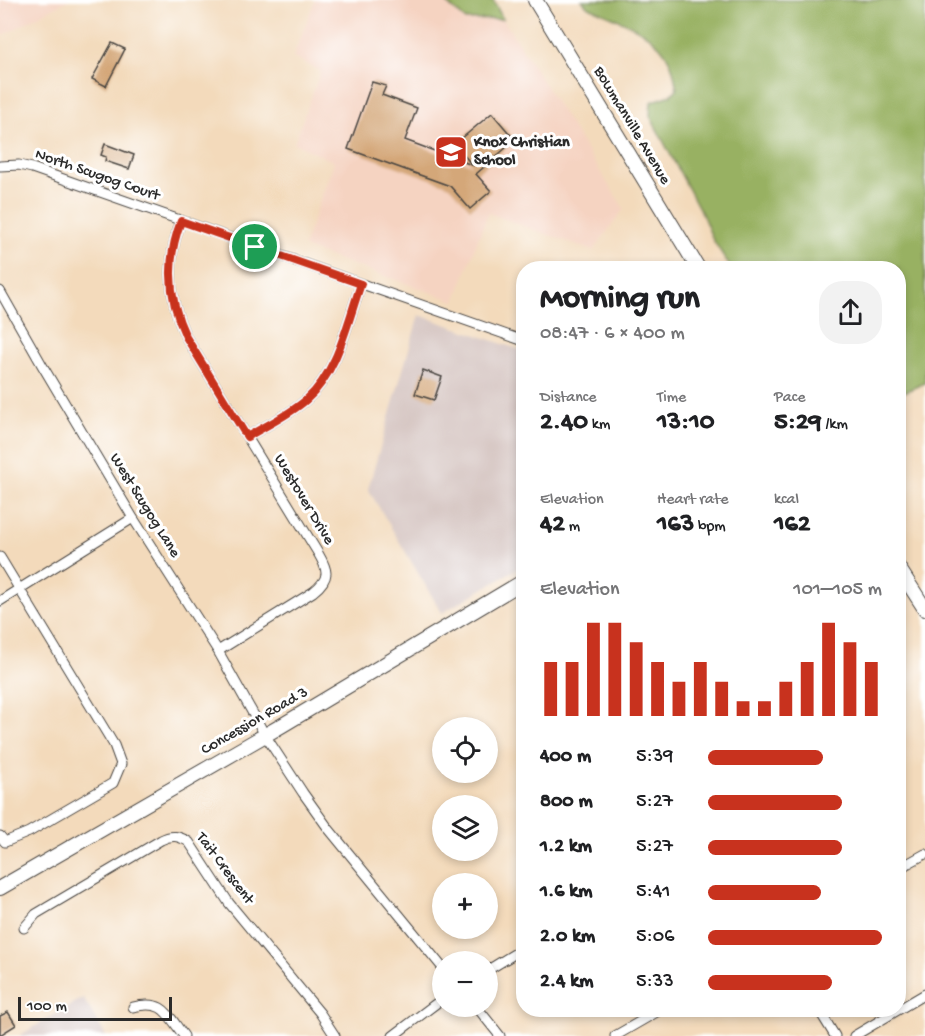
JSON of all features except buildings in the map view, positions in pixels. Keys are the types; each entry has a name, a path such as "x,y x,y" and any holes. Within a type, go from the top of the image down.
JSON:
{"street":[{"name":"Bowmanville Avenue","path":"535,0 694,261"},
{"name":"North Scugog Court","path":"0,166 19,165 33,168 516,338"},
{"name":"Westover Drive","path":"181,221 176,234 171,267 171,290 176,313 186,337 318,553 327,573 321,586 313,592 218,651"},
{"path":"247,437 292,411 321,383 335,357 361,284"},
{"name":"West Scugog Lane","path":"0,291 133,518 218,651 265,735 328,828 432,955"},
{"path":"0,601 133,518"},
{"path":"0,556 114,745 121,764 113,783 29,832 5,842 0,836"},
{"path":"906,579 925,609"},
{"name":"Concession Road 3","path":"0,888 265,735 516,586"},
{"name":"Tait Crescent","path":"24,928 36,914 161,840 175,836 183,838 189,842 229,903 320,1013 335,1036"},
{"path":"906,865 925,854"},
{"path":"498,964 516,953"},
{"path":"906,1005 925,994"},
{"path":"133,1007 147,1003 156,1004 184,1036"},
{"path":"393,1036 432,1007"},
{"path":"485,1017 500,1036"},
{"path":"615,1036 648,1017"},
{"path":"823,1017 835,1036"},
{"path":"854,1036 886,1017"}],"shaded area":[{"path":"0,0 68,0 0,37"},
{"name":"Knox Christian School","path":"315,0 443,0 466,20 503,19 624,209 593,251 488,213 455,301 303,247 334,162 294,143 321,71 293,57"},
{"path":"419,315 516,349 516,569 442,613 368,489"},
{"path":"83,998 106,1036 19,1036 42,1022"}],"green space":[{"path":"443,0 493,0 503,19 466,20"},
{"path":"582,0 925,0 925,383 906,391 906,261 726,261 713,240 703,216 650,116 651,102 671,95 677,89 670,62 664,51 634,27 587,6"}],"place":[{"name":"Knox Christian School","path":"451,152"}],"route":[{"path":"181,221 255,247 361,284 335,357 321,383 292,411 247,437 178,320 173,306 171,267 176,234 181,221"}]}
